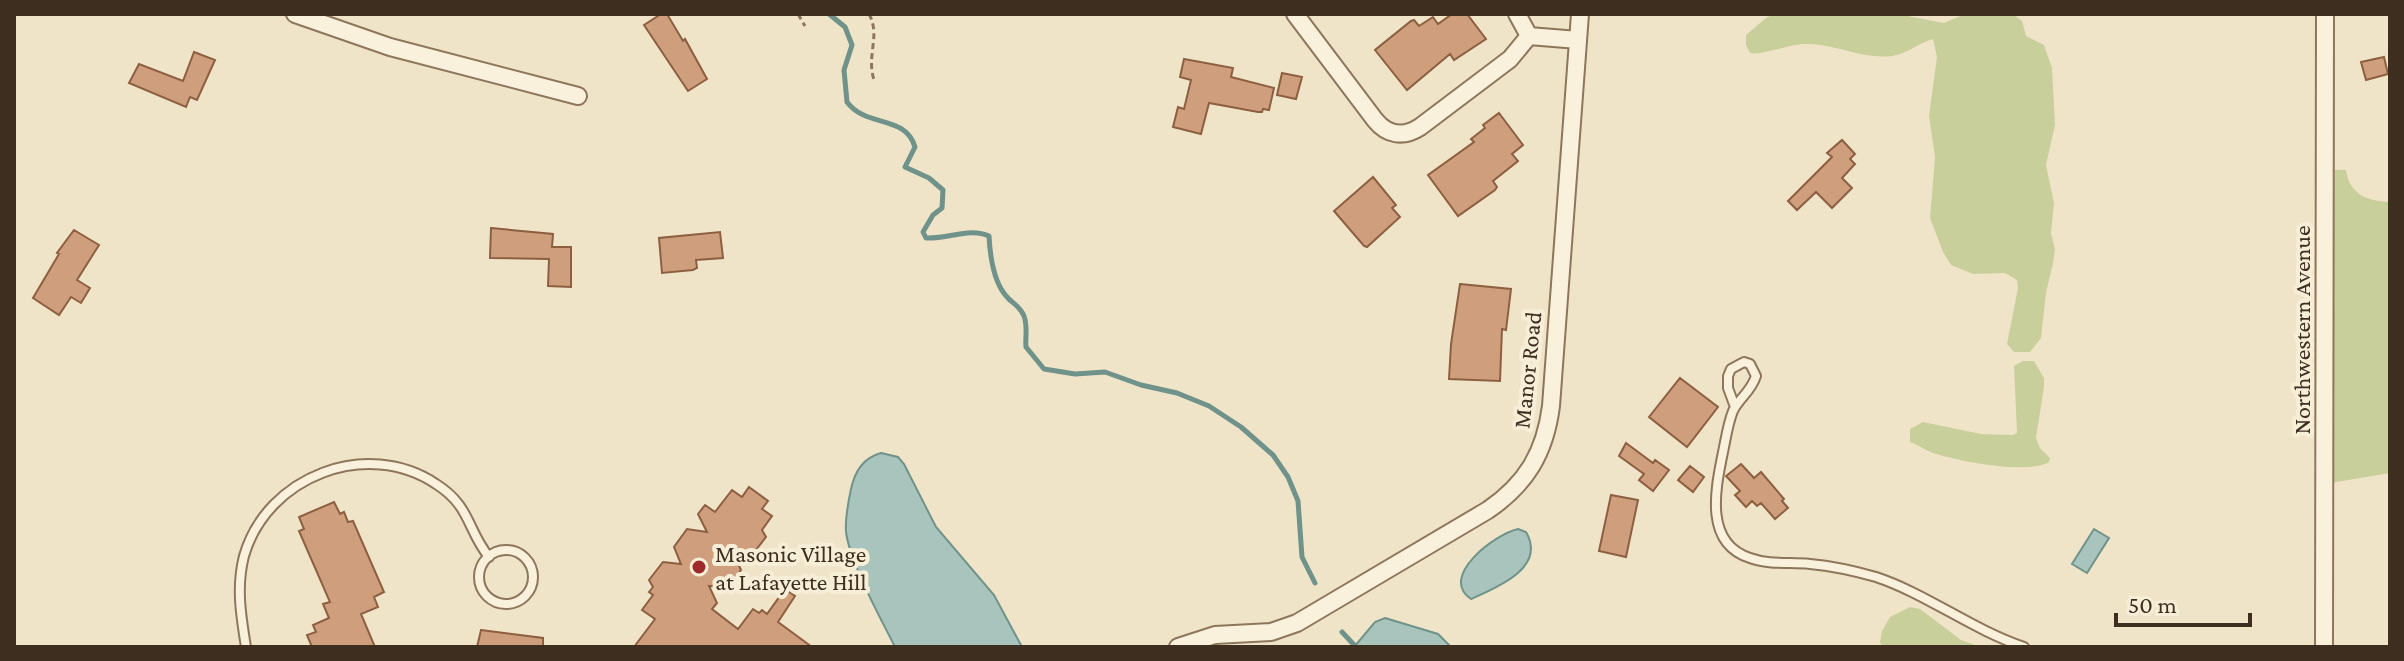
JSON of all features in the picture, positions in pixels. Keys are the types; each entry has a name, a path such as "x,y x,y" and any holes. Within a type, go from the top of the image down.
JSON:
{"street":[{"path":"295,14 390,47 578,96"},
{"path":"1295,14 1380,126 1394,134 1408,133 1420,127 1510,59 1529,36"},
{"path":"1517,14 1529,36"},
{"name":"Manor Road","path":"1178,647 1215,635 1271,632 1311,617 1488,510 1512,492 1533,468 1545,440 1551,406 1580,14"},
{"name":"Northwestern Avenue","path":"2324,647 2325,14"},
{"path":"1529,36 1578,40"}],"lane":[{"path":"1735,407 1752,387 1756,376 1750,364 1738,364 1728,376 1735,407 1714,497 1718,523 1729,544 1739,553 1763,561 1811,564 1875,577 1993,636 2024,647"},
{"path":"246,647 240,586 249,545 262,519 288,491 334,468 389,465 420,475 448,493 461,506 489,557"},
{"path":"507,550 525,557 533,575 532,585 520,600 501,603 485,593 480,574 489,557 507,550"}],"path":[{"path":"798,14 805,26"},
{"path":"869,14 875,29 870,58 874,80"}],"green space":[{"path":"1774,14 1897,14 1944,23 1965,14 2013,14 2022,21 2026,36 2044,45 2052,68 2055,125 2046,165 2054,203 2051,233 2055,249 2041,338 2030,352 2014,352 2007,344 2017,280 2005,273 1973,274 1951,265 1930,218 1935,157 1929,116 1937,57 1933,39 1903,53 1881,57 1816,44 1750,53 1746,35"},
{"path":"2335,170 2346,170 2351,185 2361,195 2390,202 2390,473 2331,483 2331,200"},
{"path":"2023,361 2034,361 2044,378 2036,438 2040,448 2050,458 2049,462 2025,467 1975,463 1930,452 1910,442 1910,429 1923,422 1981,434 2017,433 2014,366"},
{"path":"1910,607 1920,609 1961,640 1981,647 1882,647 1882,631 1890,617"}],"water":[{"path":"881,453 898,457 904,464 936,527 994,595 1022,647 895,647 859,574 846,532 855,476 865,462"},
{"path":"1518,529 1526,532 1531,545 1530,556 1524,566 1505,582 1471,599 1463,590 1461,579 1465,569 1484,548"},
{"path":"2094,529 2109,538 2087,573 2072,564"},
{"path":"1385,618 1438,634 1451,647 1354,647 1375,622"}],"building":[{"path":"661,14 667,14 683,41 685,39 707,79 688,91 644,25"},
{"path":"1452,14 1467,14 1486,39 1454,60 1450,54 1407,90 1375,50 1411,21 1414,20 1419,26 1433,17 1438,24"},
{"path":"194,52 215,60 197,100 190,97 186,107 129,83 139,64 183,81"},
{"path":"2384,57 2388,74 2366,80 2361,62"},
{"path":"1184,59 1233,68 1231,77 1274,88 1269,110 1258,112 1209,103 1201,134 1173,127 1178,107 1184,109 1191,80 1180,77"},
{"path":"1282,73 1302,77 1296,99 1277,95"},
{"path":"1499,113 1523,145 1512,154 1518,161 1493,181 1497,187 1495,190 1458,216 1428,175 1474,142 1471,139 1485,128 1483,125"},
{"path":"1842,140 1855,154 1850,159 1855,164 1842,178 1852,188 1832,208 1816,192 1797,210 1788,201 1832,157 1827,153"},
{"path":"1373,177 1396,205 1392,208 1400,217 1367,247 1334,211"},
{"path":"491,228 553,234 552,247 571,247 571,287 548,286 549,259 490,258"},
{"path":"74,230 99,245 77,280 90,288 81,303 71,297 59,315 33,298 57,253"},
{"path":"720,232 723,258 696,260 697,268 693,270 662,273 659,238"},
{"path":"1460,284 1511,289 1506,330 1502,329 1500,381 1449,379"},
{"path":"1680,378 1718,407 1687,447 1649,417"},
{"path":"1626,443 1653,463 1655,460 1669,470 1653,491 1639,480 1644,474 1619,456"},
{"path":"1741,464 1754,478 1761,472 1784,499 1782,501 1788,508 1775,519 1761,503 1757,506 1752,501 1746,507 1735,495 1740,491 1726,476"},
{"path":"1690,466 1704,477 1693,492 1678,480"},
{"name":"Masonic Village at Lafayette Hill","path":"749,487 768,501 762,509 772,516 762,530 766,537 752,555 733,553 741,570 728,588 709,586 717,603 712,609 738,629 753,609 767,614 785,589 795,596 778,622 812,647 634,647 655,619 642,610 653,595 649,592 653,587 649,580 663,562 681,564 674,547 687,529 707,532 698,514 705,505 715,512 732,490 742,497"},
{"path":"1611,495 1638,500 1626,557 1599,551"},
{"path":"334,502 340,514 344,512 348,522 353,521 384,592 374,597 378,607 361,614 375,647 312,647 307,635 316,632 313,625 329,618 323,604 330,602 299,531 304,529 299,517"},
{"path":"481,630 543,638 543,647 477,647"}],"waterway":[{"path":"829,14 845,27 852,45 844,70 847,102 864,115 903,130 915,147 905,167 929,178 943,190 942,208 933,215 923,232 926,238 967,233 989,236 996,277 1007,297 1022,313 1026,324 1026,347 1044,369 1075,374 1105,372 1177,393 1209,406 1241,427 1273,455 1288,477 1298,501 1302,557 1315,583"},
{"path":"1342,632 1356,647"}],"place":[{"name":"Masonic Village at Lafayette Hill","path":"699,567"}]}
